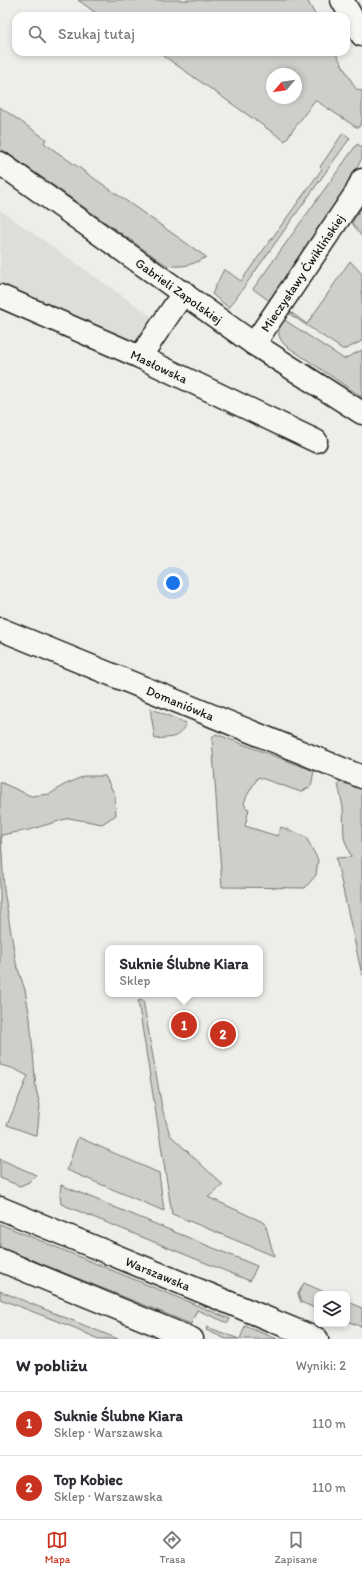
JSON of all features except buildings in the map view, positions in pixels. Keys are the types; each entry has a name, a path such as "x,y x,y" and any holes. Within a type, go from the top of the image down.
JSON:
{"street":[{"path":"342,0 349,12"},
{"path":"350,14 362,35"},
{"name":"Gabrieli Zapolskiej","path":"0,163 184,292 254,344 362,413"},
{"name":"Mieczysławy Ćwiklińskiej","path":"254,344 356,193 362,180"},
{"path":"140,357 184,292"},
{"name":"Masłowska","path":"0,296 140,357 316,441"},
{"name":"Domaniówka","path":"0,628 362,777"},
{"name":"Warszawska","path":"0,1208 317,1339"},
{"path":"0,1260 192,1339"}],"shaded area":[{"path":"78,0 307,0 314,12 94,12"},
{"path":"164,56 337,56 356,89 362,91 362,122 359,127 356,127 315,100 285,141"},
{"path":"0,107 46,139 44,143 206,257 187,265 166,265 0,148"},
{"path":"343,133 350,138 229,308 212,294 224,269 241,281 322,169 320,167"},
{"path":"357,144 362,147 362,158 345,191 271,302 253,289"},
{"path":"362,206 362,237 352,223"},
{"path":"0,210 151,316 129,352 0,294"},
{"path":"350,261 362,274 362,341 346,349 342,349 288,313 289,311 307,324"},
{"path":"283,319 344,359 362,350 362,397 285,345 279,336 280,326"},
{"path":"150,708 186,723 180,732 174,737 155,739"},
{"path":"216,734 314,771 311,786 301,792 258,777 248,793 244,803 246,808 249,809 245,826 277,836 281,827 306,837 318,860 316,875 305,888 222,887 212,737"},
{"path":"84,776 105,776 115,795 116,815 102,824 69,818 29,830 1,835 4,890 16,963 25,990 30,1018 36,1089 40,1105 37,1136 7,1125 28,1076 12,1068 0,1065 0,782 31,796 50,794 62,786"},
{"path":"341,779 362,787 362,975 336,858 351,857 344,838 343,807 338,784"},
{"path":"143,1000 162,1108 170,1135 223,1185 208,1197 265,1223 274,1256 172,1214 138,1001"},
{"path":"78,1137 159,1173 164,1211 67,1170"},
{"path":"0,1159 36,1175 29,1182 20,1186 0,1178"},
{"path":"61,1185 257,1266 250,1281 61,1204"},
{"path":"0,1224 230,1319 228,1323 197,1310 191,1324 0,1247"},
{"path":"304,1283 322,1291 314,1291 314,1308 301,1302 298,1294"},
{"path":"0,1291 118,1339 98,1339 75,1328 0,1299"},
{"path":"350,1302 362,1308 362,1327 350,1322"},
{"path":"245,1326 277,1339 240,1339"},
{"path":"207,1327 239,1339 226,1339 206,1330"}],"place":[{"name":"Suknie Ślubne Kiara","path":"184,1025"},
{"name":"Top Kobiec","path":"223,1034"}]}
